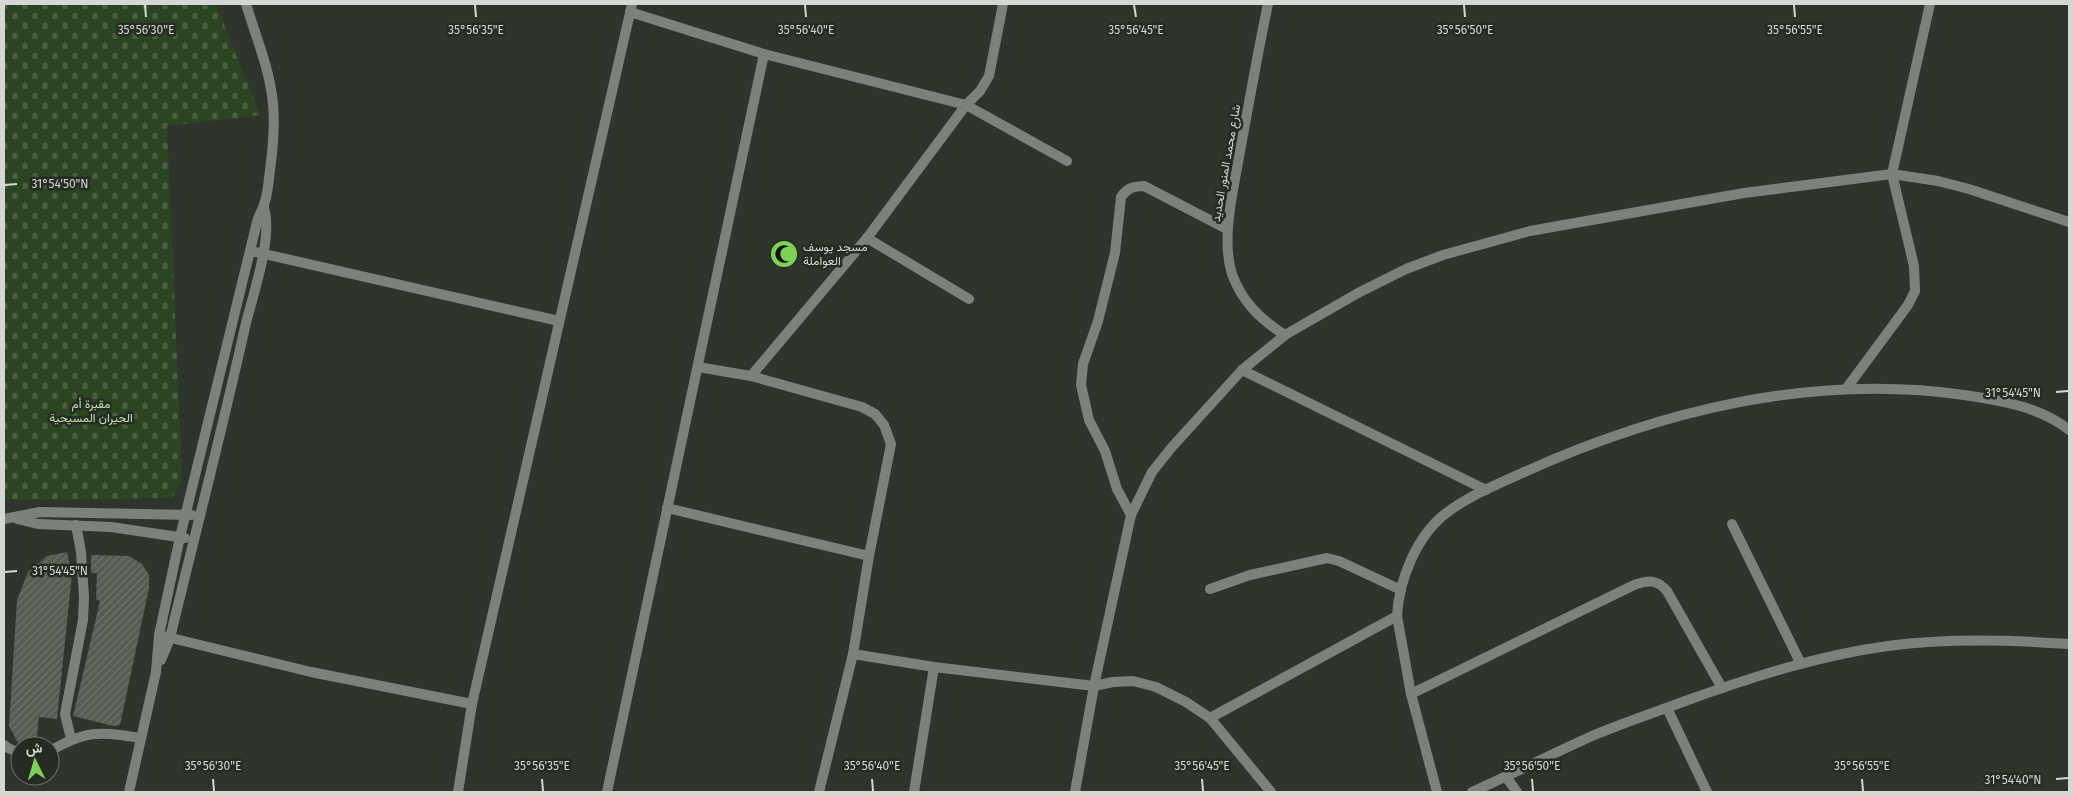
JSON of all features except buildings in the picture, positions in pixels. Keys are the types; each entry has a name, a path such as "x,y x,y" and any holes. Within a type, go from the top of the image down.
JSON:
{"street":[{"path":"129,792 156,672 160,635 180,537 258,218 264,208 274,134 273,105 269,74 246,4"},
{"path":"752,376 867,238 966,106 980,91 989,76 1003,4"},
{"name":"شارع محمد المنور الحديد","path":"1268,4 1227,229 1231,271 1246,303 1264,322 1285,335"},
{"path":"1846,389 1908,305 1915,291 1914,266 1892,174 1930,4"},
{"path":"458,792 472,704 631,8 764,54 966,106 1067,161"},
{"path":"607,792 764,54"},
{"path":"1075,792 1094,686 1131,514 1152,472 1172,447 1242,370 1285,335 1358,293 1406,269 1443,255 1530,231 1744,193 1892,174 1938,181 1969,189 2069,222"},
{"path":"1131,514 1117,489 1105,451 1090,420 1081,385 1083,364 1098,321 1115,253 1121,197 1125,191 1131,188 1144,186 1227,229"},
{"path":"156,672 170,638 263,254 268,219 264,208"},
{"path":"867,238 969,299"},
{"path":"250,251 558,321"},
{"path":"698,367 752,376 862,407 875,414 884,425 891,444 869,556 853,654 819,792"},
{"path":"1242,370 1486,490"},
{"path":"1437,792 1411,694 1397,616 1401,590 1414,555 1423,538 1445,514 1486,490 1542,464 1620,433 1668,418 1749,400 1846,389 1924,389 1996,399 2034,412 2062,424 2069,430"},
{"path":"667,508 869,556"},
{"path":"4,519 40,512 186,514 200,516"},
{"path":"16,518 38,524 111,527 194,539"},
{"path":"1732,524 1801,664"},
{"path":"71,739 65,714 83,620 84,597 81,552 76,525"},
{"path":"1210,590 1250,575 1327,558 1338,561 1401,590"},
{"path":"1411,694 1634,585 1654,580 1668,591 1722,688"},
{"path":"1210,718 1397,616"},
{"path":"160,635 311,672 472,704"},
{"path":"1472,792 1593,736 1722,688 1801,664 1886,646 1909,644 1962,641 2024,641 2069,644"},
{"path":"853,654 934,667 1094,686 1113,682 1133,681 1156,687 1186,702 1210,718 1271,792"},
{"path":"914,792 934,667"},
{"path":"1667,708 1707,792"},
{"path":"60,745 71,739 91,734 106,733 141,738"},
{"path":"1506,777 1517,792"}],"green space":[{"name":"مقبرة أم الحيران المسيحية","path":"4,4 216,4 260,115 167,126 182,480 172,498 4,500"}],"place":[{"name":"مسجد يوسف العواملة","path":"784,254"}]}
